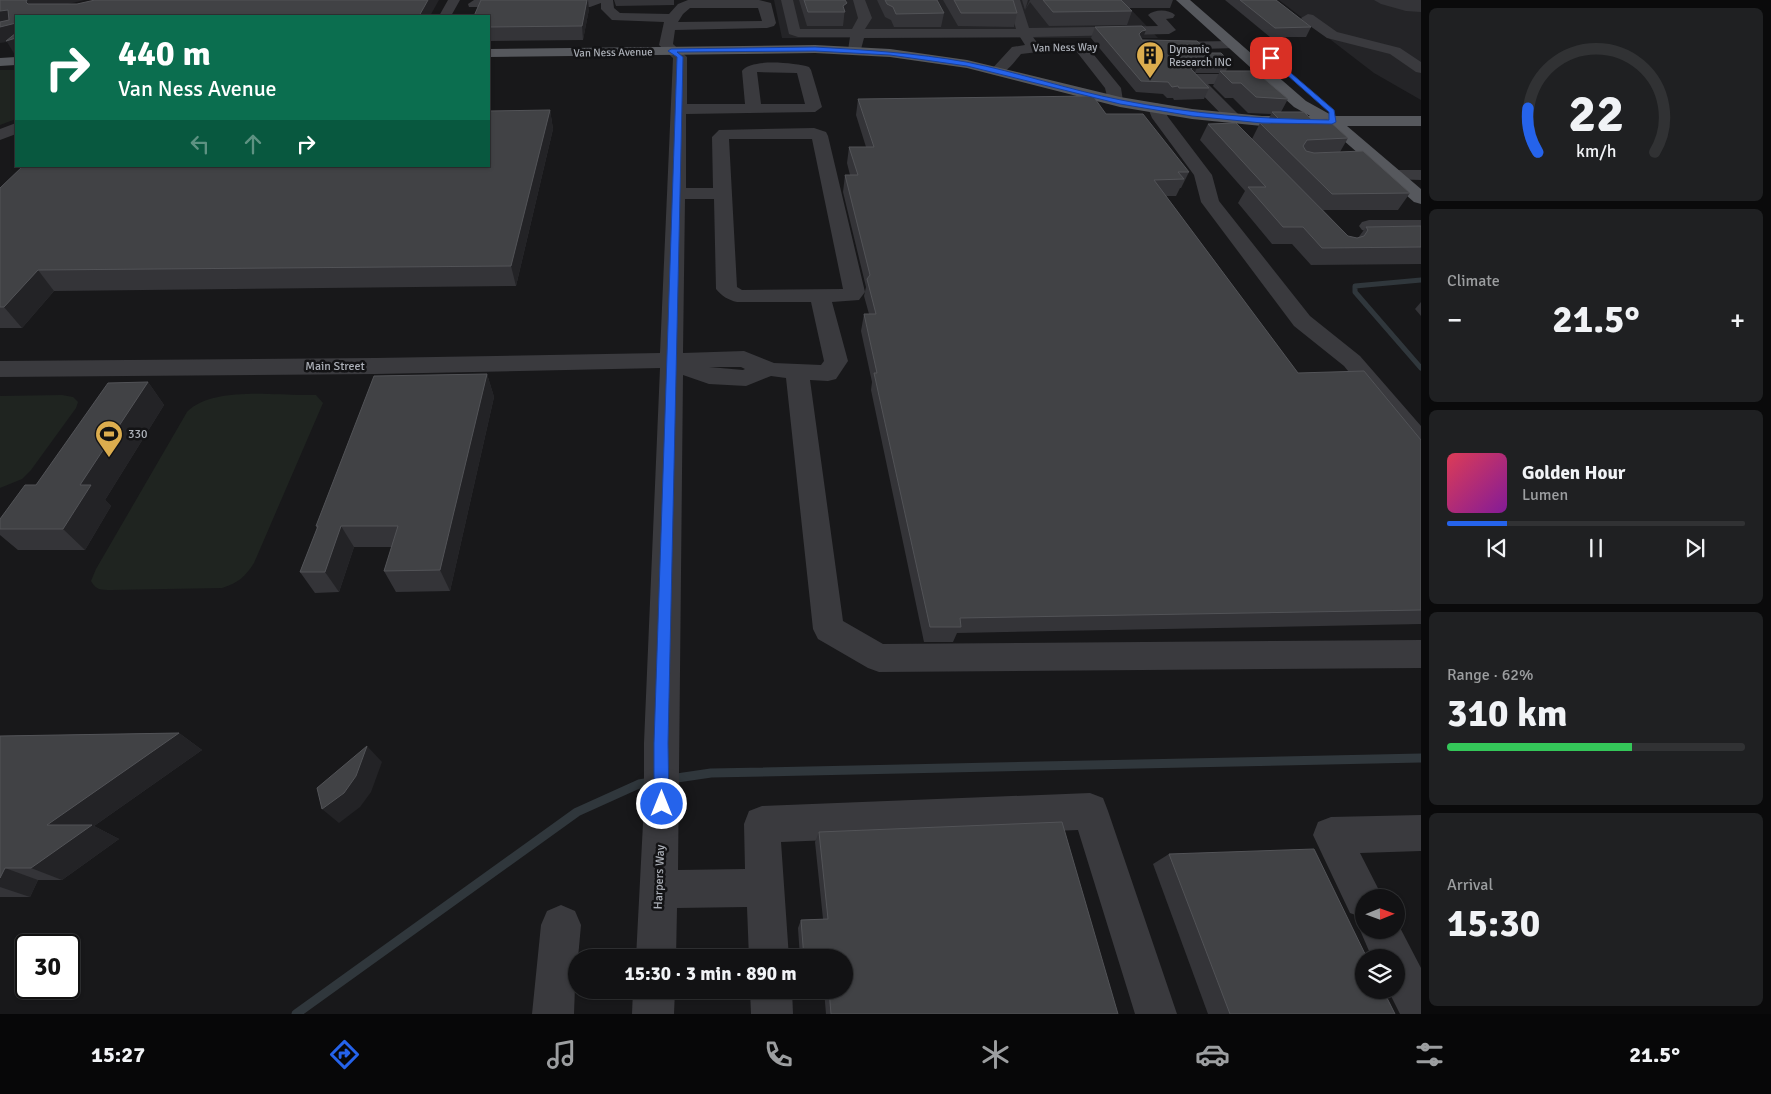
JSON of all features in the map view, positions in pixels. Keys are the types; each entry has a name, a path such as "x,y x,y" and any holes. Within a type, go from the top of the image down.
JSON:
{"main road":[{"path":"1182,0 1300,104 1332,122 1421,198"},
{"name":"Van Ness Avenue","path":"490,53 815,49 855,51 929,58 997,71 1115,101 1230,123 1262,121 1421,121"},
{"path":"0,62 15,61"},
{"path":"1308,90 1332,112 1332,122"}],"street":[{"path":"446,15 454,0"},
{"path":"468,15 474,2 590,2 597,0"},
{"path":"607,0 608,9 617,17 672,22 762,25 769,23 766,6 759,4 688,4 682,6 672,22 667,30 666,45 671,51"},
{"path":"787,0 794,31 798,33 954,34 1174,30 1155,16 1168,15"},
{"path":"855,51 857,34 865,18 859,0"},
{"path":"1014,0 1024,33 1033,47"},
{"path":"944,17 954,34"},
{"path":"1308,18 1332,35 1395,51 1421,69"},
{"path":"1151,46 1232,45"},
{"name":"Van Ness Way","path":"997,71 1017,50 1033,47 1098,46"},
{"path":"1070,47 1112,88 1115,101"},
{"name":"Harpers Way","path":"656,949 662,804 661,743 670,362 680,57 671,51"},
{"path":"1230,123 1195,79 1271,79"},
{"path":"1156,108 1160,118 1204,175 1210,202 1302,322 1352,361 1421,443"},
{"path":"678,109 754,109"},
{"path":"0,135 15,128"},
{"path":"814,133 820,136 854,292 851,295 820,296 737,296 727,289 720,137 725,134 814,133"},
{"path":"1349,160 1377,160"},
{"path":"1394,175 1421,175"},
{"path":"676,194 723,193"},
{"path":"1355,212 1384,241"},
{"path":"1369,226 1421,226"},
{"path":"670,362 709,376 746,378 766,369 828,373 836,362 820,296"},
{"name":"Main Street","path":"0,369 670,362"},
{"path":"797,372 828,629 879,658 1421,654"},
{"path":"768,949 762,824 1090,811 1156,1014"},
{"path":"1359,889 1331,835 1421,833"},
{"path":"658,890 765,888"},
{"path":"553,1014 561,925"},
{"path":"1405,980 1421,1011"},
{"path":"653,1014 654,999"},
{"path":"771,999 772,1014"}],"shaded area":[{"path":"774,0 1122,0 1158,38 782,38"},
{"path":"1279,0 1421,0 1421,100 1374,73"},
{"path":"0,70 15,70 15,119 0,125"},
{"path":"242,394 316,395 323,403 254,563 244,576 237,582 222,588 107,590 99,589 95,586 91,581 96,569 187,412 198,404 226,396"},
{"path":"62,395 73,397 78,402 76,408 31,470 22,479 0,488 0,396"}],"building":[{"path":"0,0 27,0 28,4 77,4 95,0 428,0 420,15 15,15 15,23 0,27 0,22 9,20 8,10 0,11"},
{"path":"481,0 587,0 582,26 490,27 490,15 474,15"},
{"path":"804,0 845,0 847,3 843,6 845,12 808,12"},
{"path":"885,0 937,0 944,13 896,14 893,7 887,4"},
{"path":"954,0 1013,0 1017,13 961,13"},
{"path":"1043,0 1121,0 1132,11 1053,12"},
{"path":"1240,0 1276,0 1311,27 1275,28"},
{"path":"1142,26 1146,30 1139,34 1142,40 1197,41 1210,53 1221,53 1230,62 1200,61 1194,63 1191,69 1209,88 1179,88 1178,86 1172,87 1168,82 1141,81 1095,27"},
{"path":"15,34 15,38 6,41"},
{"path":"1220,71 1255,71 1288,99 1256,97 1241,83 1232,83"},
{"path":"1093,96 1106,114 1143,114 1189,172 1178,172 1184,179 1154,180 1298,373 1364,371 1421,440 1421,610 960,618 961,627 930,627 874,373 877,373 864,314 876,314 867,279 870,275 845,175 858,175 849,147 874,147 858,99"},
{"path":"550,110 511,266 38,270 4,307 0,307 0,188 22,167 490,167 490,111"},
{"path":"1272,112 1304,112 1312,120 1327,119 1348,138 1307,140 1303,146 1306,151 1314,153 1363,151 1410,193 1332,194 1260,123 1269,123 1265,120 1280,120"},
{"path":"1236,123 1348,236 1357,238 1364,236 1368,230 1366,227 1421,226 1421,247 1322,248 1303,227 1283,227 1248,187 1266,187 1208,124"},
{"path":"487,374 440,570 384,571 398,526 341,526 325,572 300,572 374,376"},
{"path":"148,382 80,485 91,485 63,529 0,529 0,519 25,485 36,485 108,383"},
{"path":"179,733 47,825 92,825 31,868 5,868 0,878 0,736"},
{"path":"367,746 356,776 344,793 322,809 317,788"},
{"path":"1062,822 1118,1014 831,1014 830,999 853,999 853,949 803,949 801,920 828,919 819,832"},
{"path":"1314,849 1355,933 1355,939 1358,939 1363,949 1355,949 1355,999 1388,999 1395,1014 1230,1014 1169,854"}],"waterway":[{"path":"1421,280 1355,286 1355,292 1421,368"},
{"path":"670,779 711,773 1421,758"},
{"path":"296,1014 577,812 639,784 651,782"}],"place":[{"name":"Dynamic Research INC","path":"1150,79"},
{"name":"330","path":"109,458"}],"route":[{"path":"662,804 661,743 670,362 680,57 671,51 815,49 890,53 967,64 1120,102 1192,114 1262,121 1332,122 1332,112 1271,58"}]}
